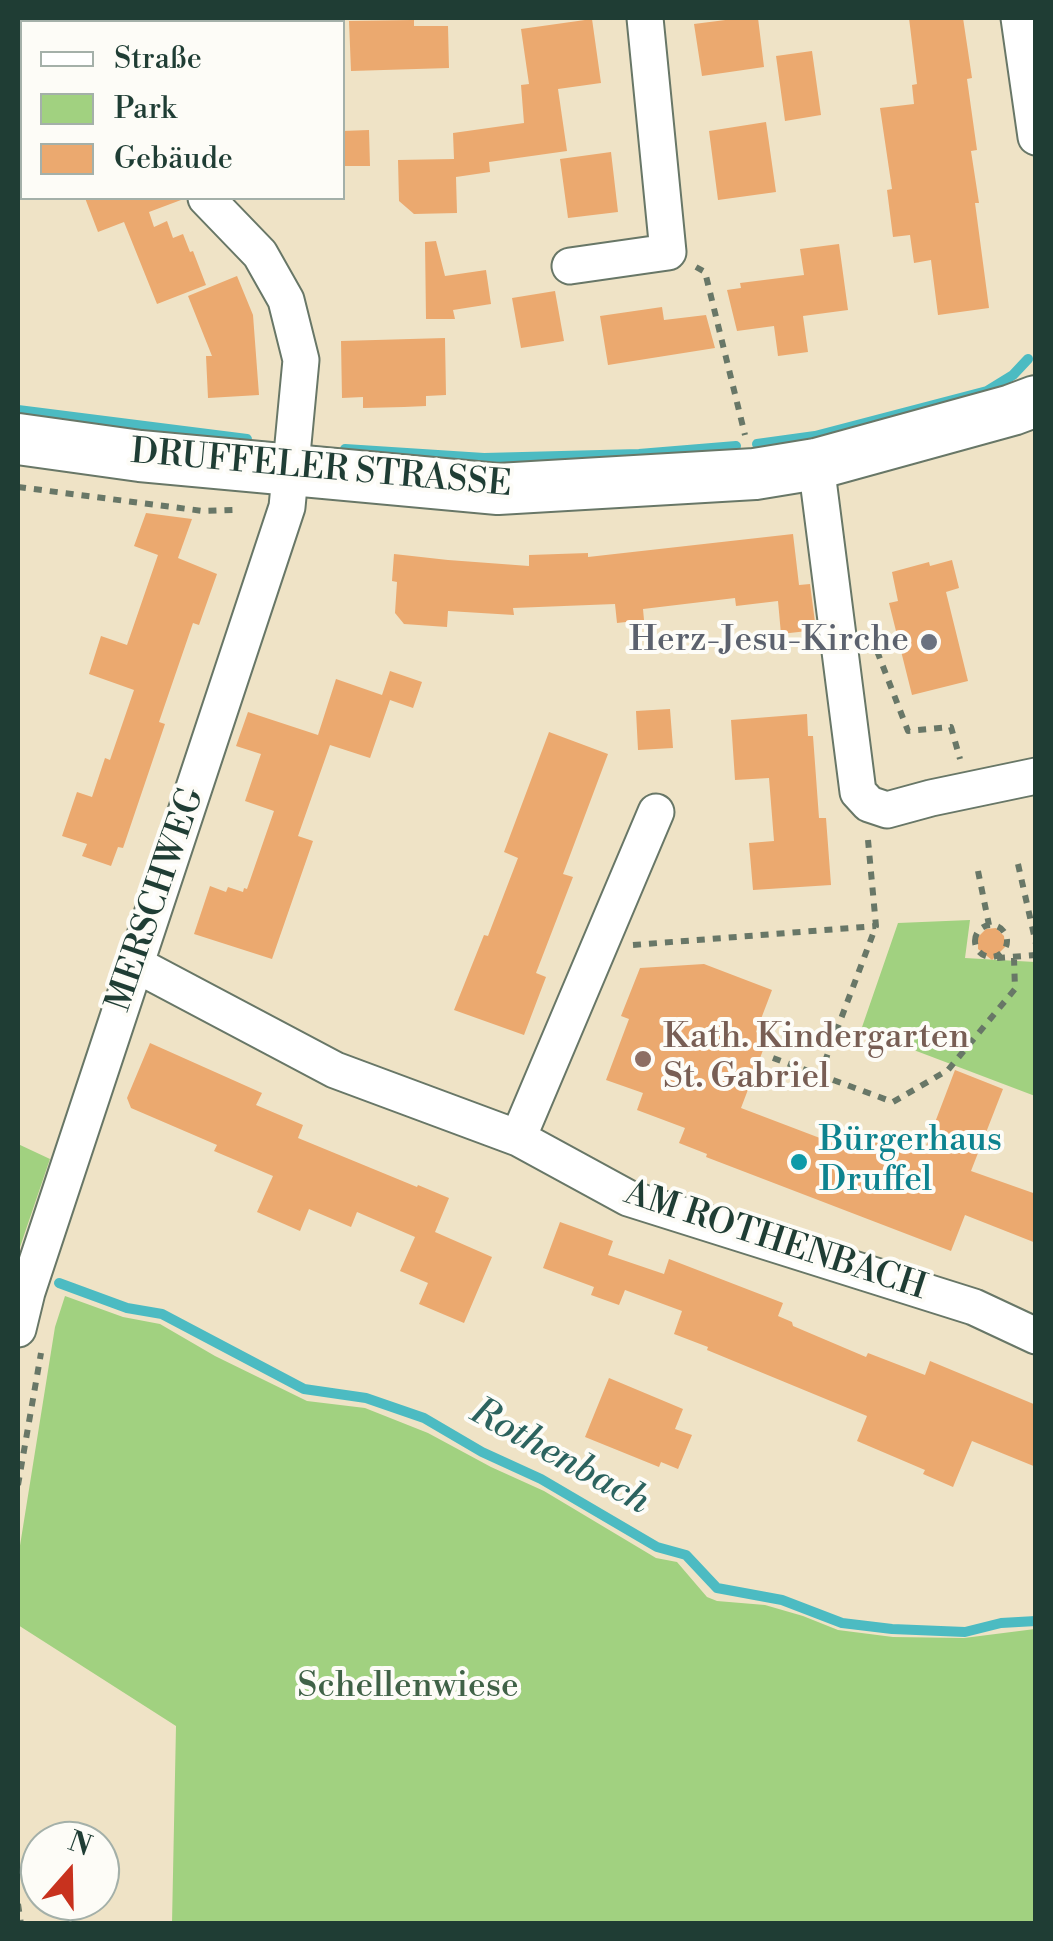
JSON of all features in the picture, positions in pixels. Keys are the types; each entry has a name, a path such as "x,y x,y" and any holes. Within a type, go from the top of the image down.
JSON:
{"street":[{"path":"570,266 668,252 645,18"},
{"path":"1019,18 1034,118"},
{"name":"MERSCHWEG","path":"30,1335 26,1292 287,507 301,360 286,300 260,254 208,200"},
{"name":"DRUFFELER STRASSE","path":"18,438 140,456 498,489 755,474 816,464 1036,401"},
{"path":"816,464 858,792 869,804 887,810 1036,776"},
{"path":"518,1138 656,812"},
{"name":"AM ROTHENBACH","path":"136,964 335,1070 518,1138 628,1198 974,1307 1036,1336"}],"path":[{"path":"668,252 704,272 755,474"},
{"path":"873,637 908,731 951,727 968,790"},
{"path":"819,1077 876,926 868,844 869,804"},
{"path":"1018,864 1036,944"},
{"path":"978,872 989,925"},
{"path":"992,958 1004,953 1008,940 1002,928 989,925 978,931 975,942 980,954 992,958 1036,955"},
{"path":"600,948 876,926"},
{"path":"774,1058 893,1102 948,1070 1014,988 1014,958"},
{"path":"18,1485 30,1335"},
{"path":"18,1904 21,1924"}],"green space":[{"path":"970,920 965,958 1035,962 1035,1096 861,1030 898,923"},
{"path":"18,1144 50,1159 18,1253"},
{"name":"Schellenwiese","path":"65,1296 123,1317 160,1324 307,1401 365,1408 428,1433 544,1491 656,1558 677,1562 707,1597 717,1601 765,1605 838,1630 893,1637 964,1638 1035,1629 1035,1923 172,1923 176,1726 18,1625 18,1558 55,1327"}],"building":[{"path":"758,18 764,67 702,76 694,24"},
{"path":"909,18 963,18 977,150 971,151 979,203 975,203 989,308 938,315 931,260 914,263 910,235 893,237 887,190 892,189 880,108 914,104 912,85 917,84"},
{"path":"592,19 601,83 558,89 567,151 489,162 490,172 456,177 457,213 414,214 399,201 398,160 454,159 453,133 524,123 521,85 529,84 521,29"},
{"path":"414,20 414,26 448,26 449,68 351,71 349,21"},
{"path":"812,51 821,115 785,121 776,56"},
{"path":"766,122 776,192 718,200 709,131"},
{"path":"369,130 370,166 345,166 345,131"},
{"path":"611,152 618,212 568,218 560,159"},
{"path":"86,200 181,200 149,212 154,227 167,221 173,238 183,234 206,285 157,304 124,222 98,232"},
{"path":"436,241 445,276 486,270 491,304 453,310 455,319 426,319 425,242"},
{"path":"839,244 848,310 803,316 808,352 778,356 774,326 737,331 727,290 741,288 740,283 804,275 800,249"},
{"path":"237,276 253,315 259,395 208,398 206,356 212,356 188,296"},
{"path":"555,291 564,341 521,348 512,298"},
{"path":"662,307 664,320 706,315 715,348 608,365 600,316"},
{"path":"445,338 446,395 426,396 426,406 404,407 363,408 363,397 342,398 341,341"},
{"path":"146,513 192,519 178,558 217,574 199,625 193,623 159,722 165,724 123,848 118,847 111,866 82,856 87,844 62,836 77,792 92,797 105,758 110,760 134,690 89,674 101,636 127,645 158,555 134,546"},
{"path":"793,534 799,585 810,584 816,630 781,634 778,601 736,606 735,598 643,609 644,620 617,623 615,604 513,608 514,615 448,611 447,627 404,624 395,613 394,554 529,566 529,555 588,553 588,557"},
{"name":"Herz-Jesu-Kirche","path":"952,560 959,588 946,592 968,681 912,695 889,603 898,601 892,572"},
{"path":"390,671 422,682 413,708 390,700 370,758 330,745 298,836 313,841 272,959 194,934 210,886 226,892 228,887 243,892 247,889 274,811 245,801 261,754 236,746 248,712 318,735 336,679 382,695"},
{"path":"670,709 673,748 638,750 636,711"},
{"path":"807,714 808,736 813,736 819,818 826,818 831,885 753,890 749,843 774,841 769,778 735,780 731,720"},
{"path":"549,732 608,754 563,874 573,877 536,973 546,977 524,1035 454,1010 518,858 504,852"},
{"path":"996,928 1004,936 1005,947 992,960 978,949 978,937 986,929"},
{"path":"704,964 772,990 756,1032 768,1037 741,1108 833,1143 839,1127 891,1148 896,1134 926,1146 955,1070 1003,1089 971,1171 1036,1194 1036,1243 965,1215 951,1251 706,1157 707,1154 679,1143 685,1128 637,1110 643,1093 606,1080 629,1019 621,1016 640,968"},
{"path":"150,1043 262,1093 256,1105 303,1125 298,1138 449,1198 435,1232 492,1257 464,1323 419,1304 428,1283 400,1271 415,1237 357,1212 351,1227 309,1209 300,1231 257,1212 273,1176 214,1151 217,1145 131,1108 127,1098"},
{"path":"560,1222 613,1241 608,1255 664,1274 669,1259 783,1303 778,1316 793,1326 866,1357 868,1353 925,1375 930,1361 1036,1405 1036,1467 972,1441 953,1487 923,1474 925,1470 857,1441 867,1416 674,1334 682,1311 625,1290 619,1305 591,1295 594,1287 543,1268"},
{"path":"609,1378 683,1409 675,1429 692,1435 678,1469 661,1462 659,1467 585,1437"}],"waterway":[{"path":"757,444 815,436 987,391 1013,375 1028,359"},
{"path":"18,410 247,439"},
{"path":"345,449 484,458 639,454 736,446"},
{"name":"Rothenbach","path":"59,1283 127,1308 162,1314 304,1389 366,1398 424,1418 482,1452 541,1479 657,1547 686,1555 717,1588 782,1600 842,1623 892,1629 965,1632 1001,1623 1036,1621"}],"place":[{"name":"Herz-Jesu-Kirche","path":"929,642"},
{"name":"Kath. Kindergarten St. Gabriel","path":"643,1059"},
{"name":"Bürgerhaus Druffel","path":"799,1162"}]}
